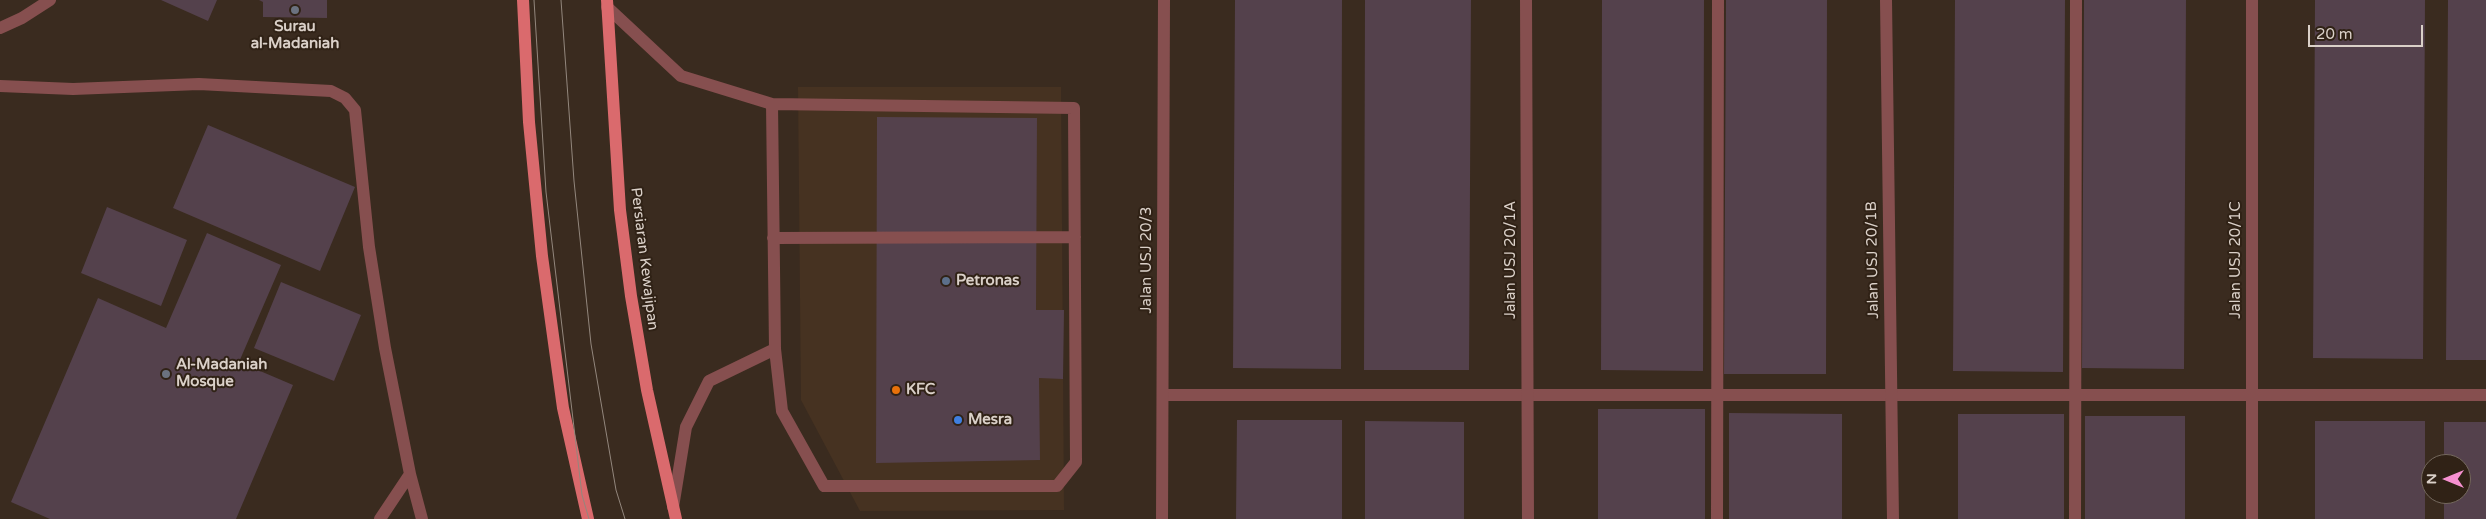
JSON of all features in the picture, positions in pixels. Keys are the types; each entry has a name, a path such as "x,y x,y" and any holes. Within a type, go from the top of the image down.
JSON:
{"main road":[{"path":"523,0 529,122 542,256 563,408 588,519"},
{"name":"Persiaran Kewajipan","path":"607,4 624,238 646,390 675,514"}],"street":[{"path":"0,28 22,18 50,0"},
{"name":"Jalan USJ 20/3","path":"1162,519 1164,395 1164,0"},
{"name":"Jalan USJ 20/1A","path":"1526,0 1528,519"},
{"path":"1717,519 1718,0"},
{"name":"Jalan USJ 20/1B","path":"1886,0 1893,519"},
{"path":"2075,519 2076,0"},
{"name":"Jalan USJ 20/1C","path":"2252,0 2252,519"},
{"path":"607,4 681,76 772,104 1074,108 1076,462 1057,486 824,486 782,411 775,349 772,104"},
{"path":"0,86 73,89 199,84 331,91 344,98 355,110 369,247 385,348 410,474 422,519"},
{"path":"773,238 1075,236"},
{"path":"675,514 686,427 709,381 775,349"},
{"path":"1164,395 2486,395"},
{"path":"380,519 410,474"}],"shaded area":[{"path":"798,87 1061,87 1064,510 860,511 801,400"}],"building":[{"name":"Surau al-Madaniah","path":"161,0 217,0 208,21"},
{"name":"Surau al-Madaniah","path":"259,0 327,0 327,18 263,17 263,2"},
{"path":"1235,0 1342,0 1341,369 1233,368"},
{"path":"1365,0 1471,0 1469,370 1364,370"},
{"path":"1602,0 1704,0 1703,371 1601,370"},
{"path":"1726,0 1827,0 1826,374 1724,374"},
{"path":"1955,0 2065,0 2063,372 1953,371"},
{"path":"2084,0 2186,0 2184,369 2082,368"},
{"path":"2315,0 2425,0 2423,359 2313,358"},
{"path":"2448,0 2486,0 2486,360 2446,360"},
{"path":"877,117 1037,118 1036,310 1064,310 1063,379 1039,378 1040,460 876,463"},
{"path":"208,125 355,187 320,271 173,208"},
{"path":"107,207 187,240 161,306 81,273"},
{"name":"Al-Madaniah Mosque","path":"207,233 281,265 239,362 293,385 236,519 50,519 11,502 98,298 166,328"},
{"path":"281,282 361,315 334,381 254,348"},
{"path":"1598,409 1705,409 1705,519 1598,519"},
{"path":"1729,413 1842,414 1842,519 1729,519"},
{"path":"1958,414 2064,414 2064,519 1958,519"},
{"path":"2085,416 2185,416 2185,519 2085,519"},
{"path":"1237,420 1342,420 1342,519 1236,519"},
{"path":"1365,421 1464,422 1464,519 1365,519"},
{"path":"2315,421 2425,421 2425,454 2421,454 2421,504 2425,504 2425,519 2315,519"},
{"path":"2444,422 2486,422 2486,519 2444,519 2444,504 2471,504 2471,454 2444,454"}],"tram line":[{"path":"534,0 546,192 582,495 589,519"},
{"path":"561,0 574,181 591,344 616,490 625,519"}],"place":[{"name":"Surau al-Madaniah","path":"295,10"},
{"name":"Petronas","path":"946,281"},
{"name":"Al-Madaniah Mosque","path":"166,374"},
{"name":"KFC","path":"896,390"},
{"name":"Mesra","path":"958,420"}]}
